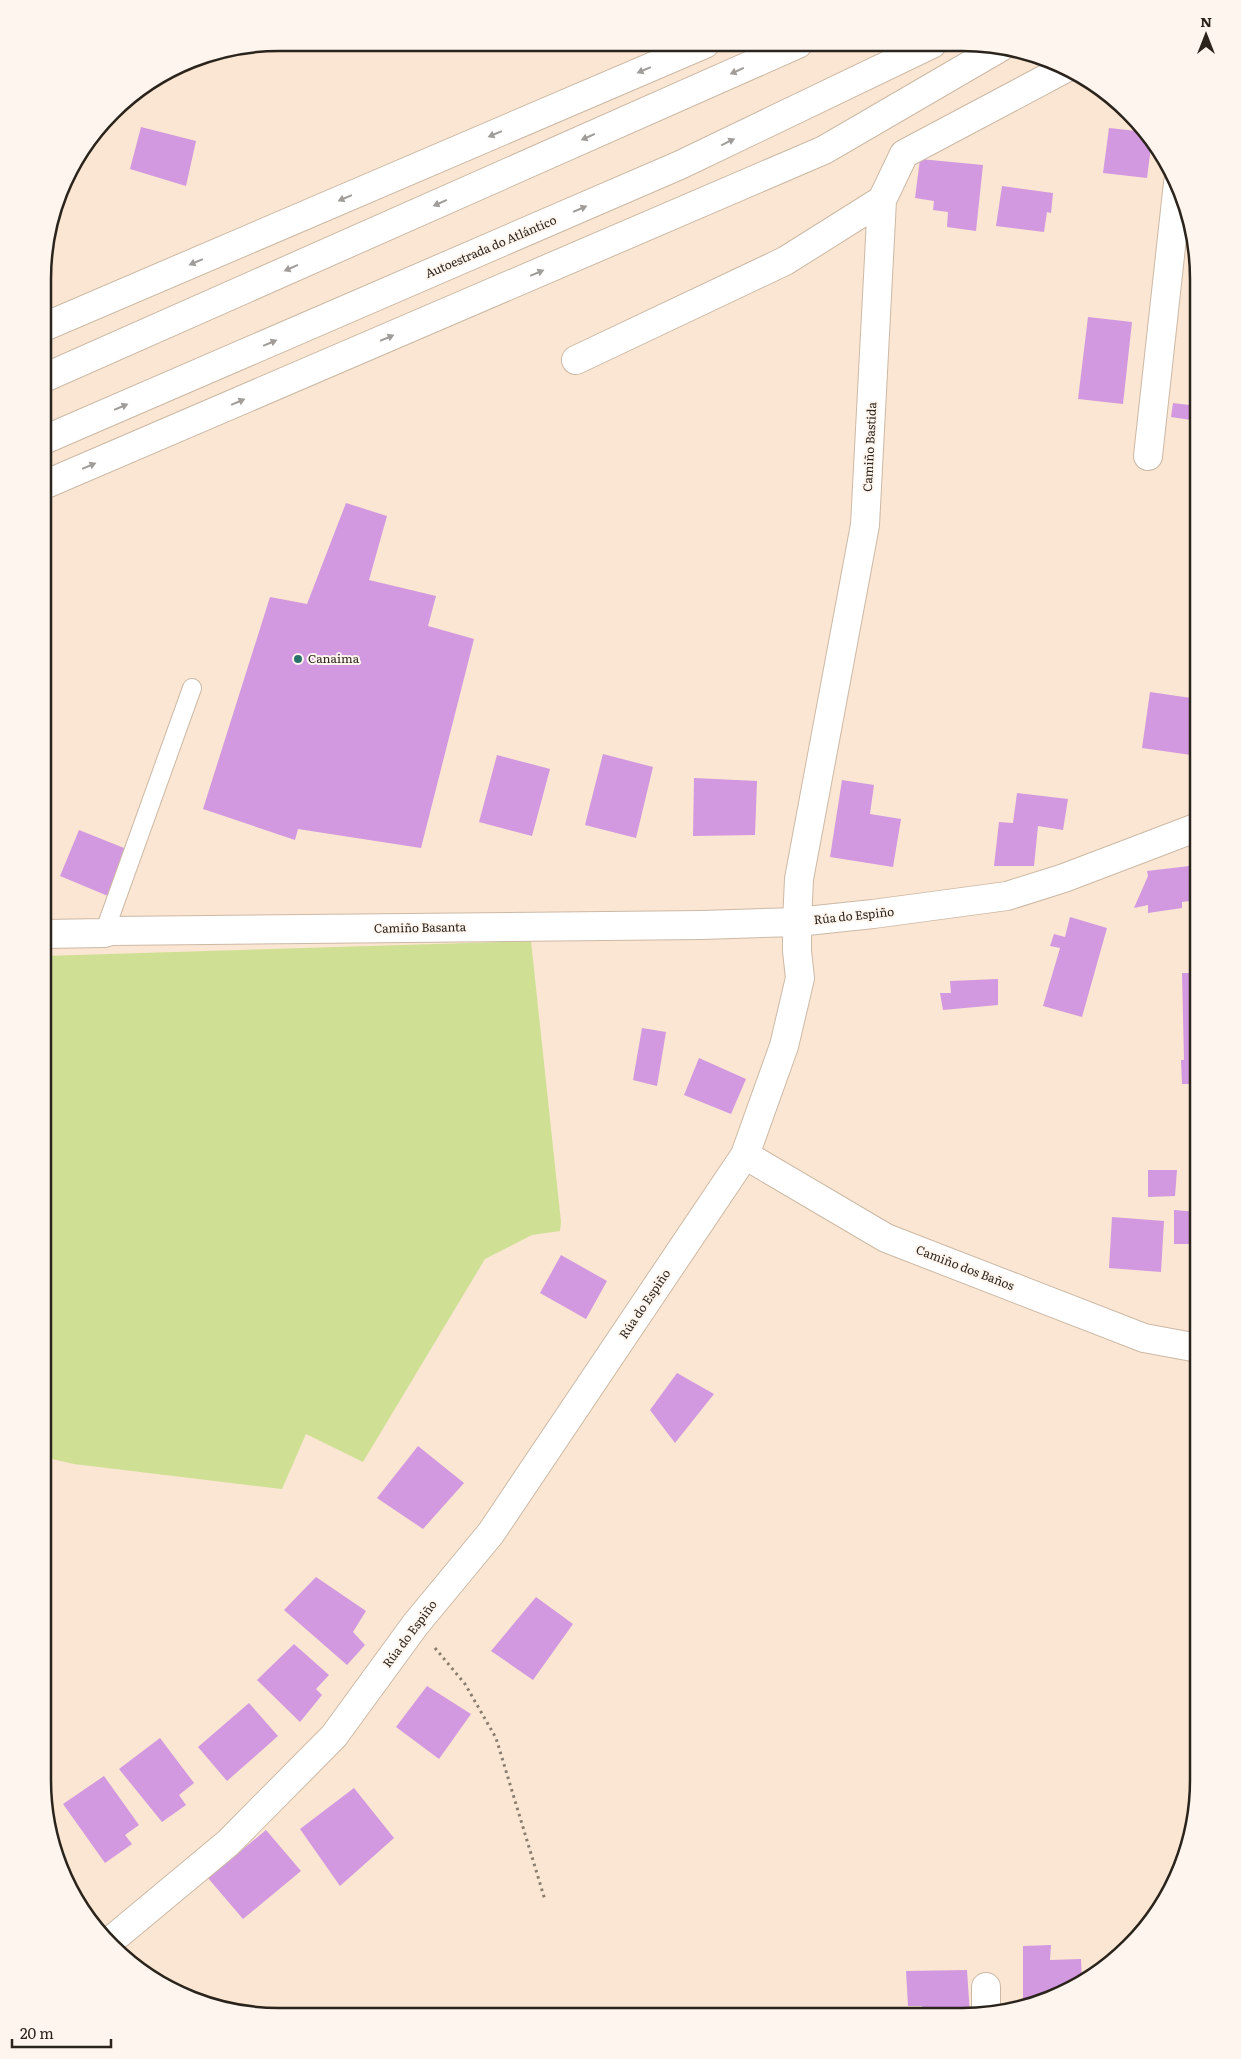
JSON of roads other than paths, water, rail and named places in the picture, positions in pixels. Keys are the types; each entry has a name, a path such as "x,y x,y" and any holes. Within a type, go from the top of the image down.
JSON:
{"main road":[{"path":"51,323 689,51"},
{"path":"51,375 782,51"},
{"name":"Autoestrada do Atlántico","path":"51,437 680,166 918,51"},
{"path":"51,482 824,150 989,53"},
{"name":"Camiño Bastida","path":"797,922 799,879 865,525 882,200 904,154 1057,73"},
{"path":"576,360 785,261 882,200"},
{"path":"1148,456 1176,201"},
{"name":"Rúa do Espiño","path":"115,1938 228,1843 334,1736 415,1625 491,1533 745,1155 784,1046 800,978 797,951 797,922 1007,896 1064,878 1190,830"},
{"name":"Camiño Basanta","path":"51,934 104,934 111,931 702,925 797,922"},
{"name":"Camiño dos Baños","path":"745,1155 886,1238 1144,1338 1190,1347"}],"lane":[{"path":"104,934 192,688"}],"place":[{"name":"Canaima","path":"298,659"}]}
